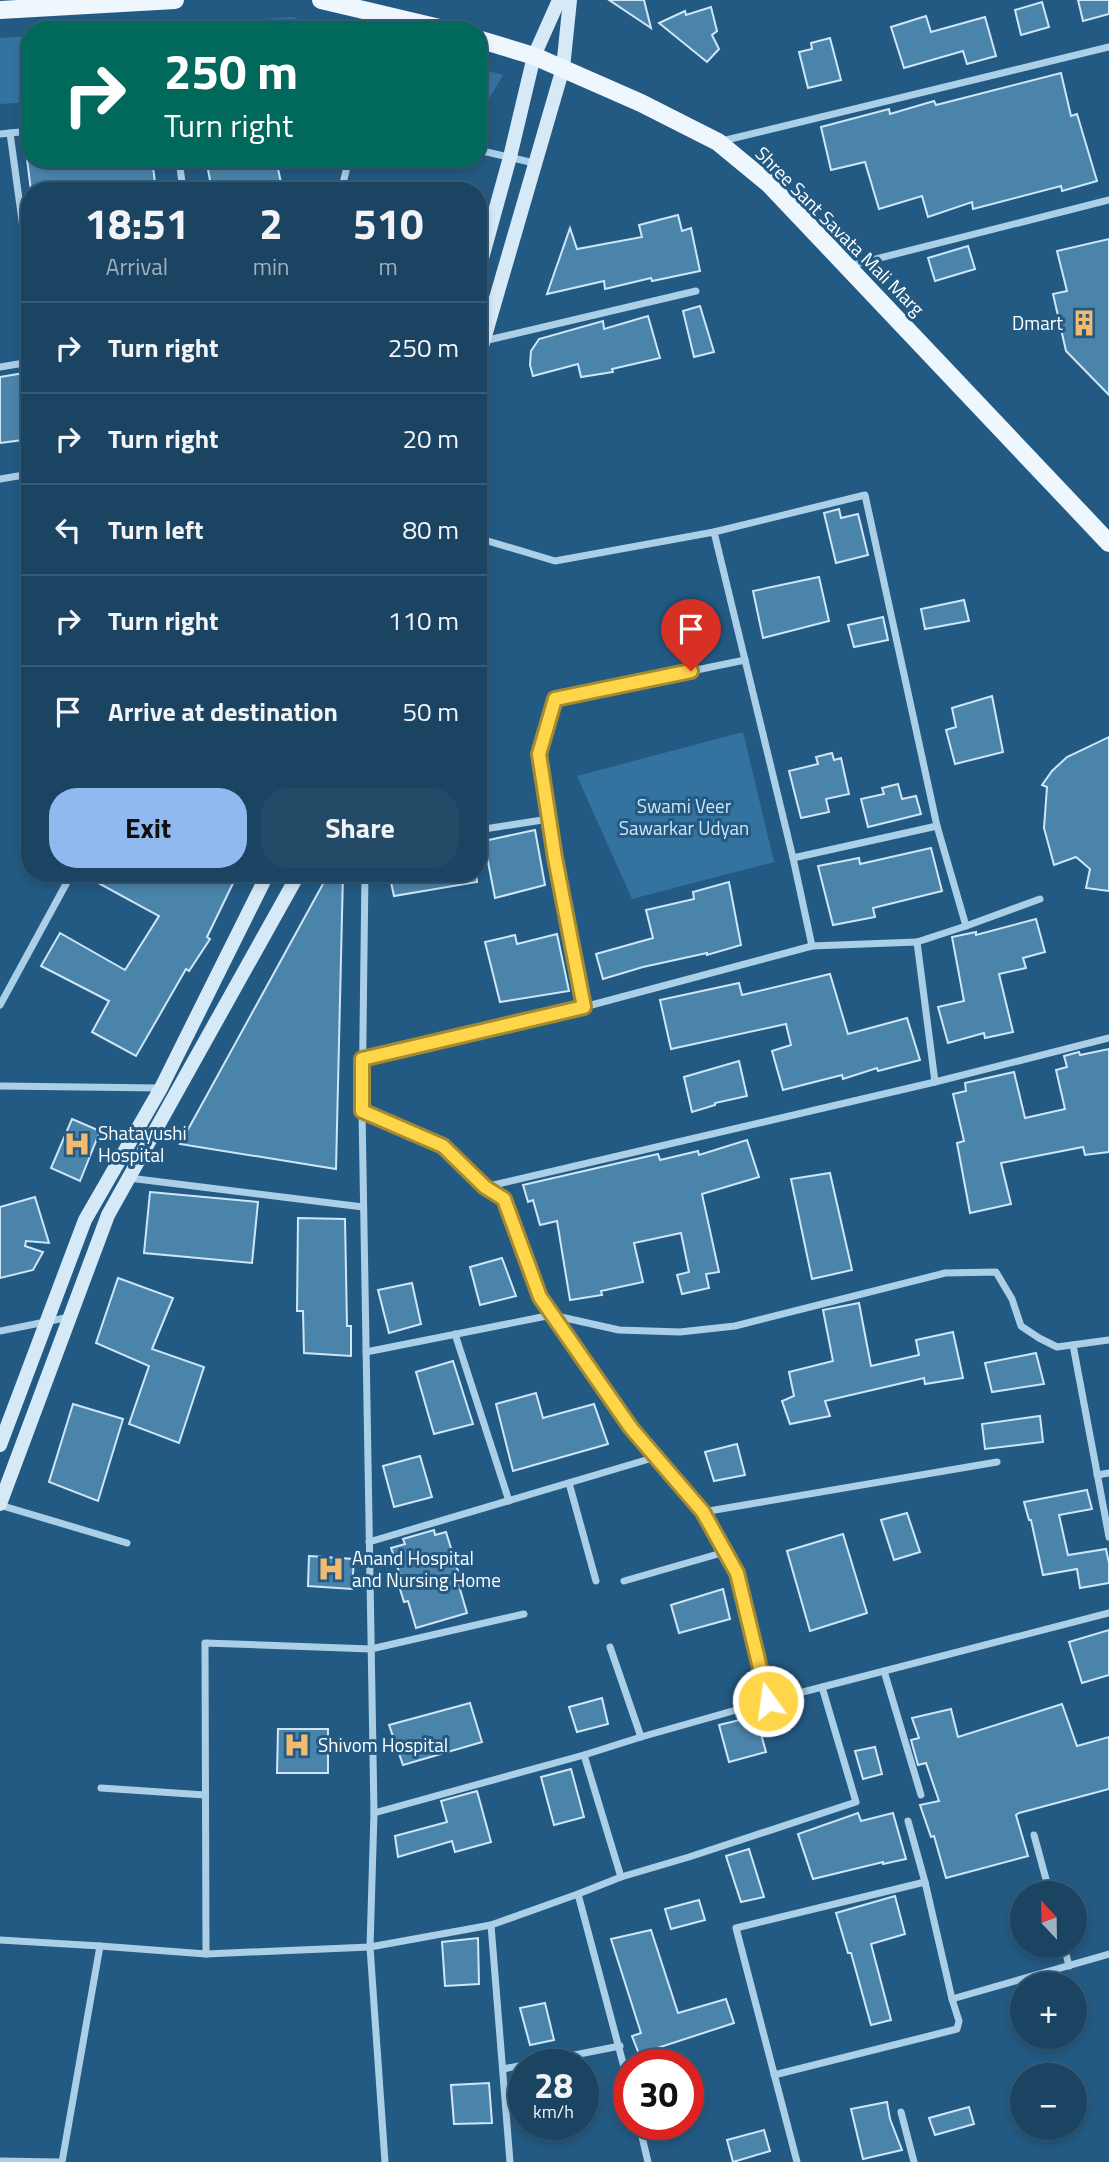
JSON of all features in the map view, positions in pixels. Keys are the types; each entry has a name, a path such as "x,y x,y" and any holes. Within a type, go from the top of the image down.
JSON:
{"main road":[{"path":"0,10 175,0"},
{"path":"321,0 410,21"},
{"path":"487,240 534,56 559,0"},
{"path":"487,327 563,68 569,0"},
{"name":"Shree Sant Savata Mali Marg","path":"487,42 563,68 718,142 769,184 1109,543"},
{"path":"0,1446 85,1220 161,1088 264,882"},
{"path":"0,1505 108,1215 294,882"}],"street":[{"path":"718,142 1109,47"},
{"path":"0,134 21,132"},
{"path":"10,133 21,213"},
{"path":"487,152 534,163"},
{"path":"847,266 1109,200"},
{"path":"487,340 696,291"},
{"path":"0,367 21,364"},
{"path":"0,479 21,476"},
{"path":"487,541 555,561 714,532 866,495 937,827 966,926"},
{"path":"714,532 812,946"},
{"path":"584,1007 539,754 555,699 745,660"},
{"path":"487,829 549,819"},
{"path":"793,858 937,827"},
{"path":"0,1004 67,882"},
{"path":"365,882 362,1111 374,1813 370,1947 385,2162"},
{"path":"362,1059 584,1007 812,946 917,942 1040,899"},
{"path":"917,942 935,1082"},
{"path":"485,1187 935,1082 1109,1038"},
{"path":"0,1086 161,1088"},
{"path":"362,1111 443,1146 485,1187 504,1199 540,1297 631,1428 703,1512 737,1573 768,1701"},
{"path":"129,1178 363,1207"},
{"path":"366,1352 552,1315 618,1331 680,1332 735,1326 945,1273 996,1272 1012,1299 1021,1325 1039,1338 1057,1347 1109,1340"},
{"path":"0,1331 70,1317"},
{"path":"455,1334 509,1501"},
{"path":"1073,1345 1109,1537"},
{"path":"369,1542 656,1457"},
{"path":"703,1512 997,1461"},
{"path":"1097,1475 1109,1473"},
{"path":"569,1483 596,1581"},
{"path":"0,1505 127,1543"},
{"path":"624,1581 725,1552"},
{"path":"374,1813 768,1701 1109,1613"},
{"path":"206,1954 205,1643 371,1649 524,1614"},
{"path":"610,1647 641,1737"},
{"path":"884,1671 920,1795"},
{"path":"0,1940 206,1954 370,1947 491,1925 621,1877 856,1802 822,1687"},
{"path":"584,1755 621,1877"},
{"path":"102,1788 205,1795"},
{"path":"775,2075 957,2029 959,2021 908,1821"},
{"path":"1034,1835 1046,1881"},
{"path":"797,2162 736,1928 925,1882"},
{"path":"578,1894 621,2049"},
{"path":"491,1925 510,2162"},
{"path":"0,2161 60,2162 100,1946"},
{"path":"952,1999 1109,1954"},
{"path":"1067,1958 1069,1966"},
{"path":"503,2069 620,2046"},
{"path":"901,2112 914,2162"},
{"path":"643,2140 648,2162"}],"green space":[{"path":"292,17 306,21 238,21"},
{"path":"21,37 21,103 0,104 0,38"},
{"path":"487,71 503,75 487,102"},
{"name":"Swami Veer Sawarkar Udyan","path":"743,732 774,862 632,899 577,776"}],"building":[{"path":"609,0 644,0 651,28"},
{"path":"1078,0 1109,0 1109,14 1083,21"},
{"path":"1042,2 1049,27 1021,35 1015,10"},
{"path":"711,7 717,31 712,35 719,49 707,62 659,23 685,11 686,15"},
{"path":"926,16 931,32 985,17 996,56 967,64 963,51 904,68 891,27"},
{"path":"830,38 841,80 808,88 799,52 812,49 811,43"},
{"path":"1061,73 1071,116 1077,114 1097,181 1062,191 1061,186 973,209 972,202 928,217 922,196 879,209 865,162 831,170 821,127 889,109 890,114 934,101 936,105"},
{"path":"28,168 153,168 155,182 30,182"},
{"path":"208,168 278,168 281,182 210,182"},
{"path":"678,215 682,231 691,228 700,271 652,281 651,278 605,289 604,281 547,294 570,228 577,249 642,237 639,225"},
{"name":"Dmart","path":"1109,239 1109,395 1066,351 1053,294 1067,291 1057,251"},
{"path":"968,246 975,269 935,281 928,258"},
{"path":"700,306 714,352 694,357 683,311"},
{"path":"648,316 660,358 612,369 613,372 581,377 578,364 533,376 530,365 531,351 539,339 603,321 604,329"},
{"path":"21,374 21,440 0,443 0,377"},
{"path":"839,509 841,518 858,514 868,555 836,563 824,513"},
{"path":"819,577 829,621 763,638 753,591"},
{"path":"964,600 969,621 925,629 921,609"},
{"path":"883,617 888,640 854,647 848,625"},
{"path":"992,696 1003,752 955,764 946,730 956,727 952,708"},
{"path":"1109,737 1109,891 1086,888 1090,869 1076,857 1054,865 1044,828 1047,787 1042,785 1067,757"},
{"path":"832,753 834,760 841,758 849,794 826,799 829,812 801,818 789,771 818,764 816,757"},
{"path":"898,784 902,799 916,796 921,814 868,827 861,799 884,794 882,788"},
{"path":"535,830 545,885 495,898 487,857 487,840"},
{"path":"931,848 942,891 873,908 875,917 833,925 818,866 859,858 860,864"},
{"path":"97,882 234,882 207,937 210,939 189,971 186,969 136,1056 92,1032 109,1001 41,966 60,933 125,970 159,916"},
{"path":"324,882 343,882 336,1169 180,1144"},
{"path":"391,882 477,882 394,896"},
{"path":"729,882 741,945 603,979 596,954 653,938 646,910 694,899 693,892"},
{"path":"1036,919 1045,952 1023,958 1026,968 999,974 1013,1032 985,1038 984,1033 948,1043 938,1007 964,1001 952,937 976,932 976,935"},
{"path":"557,934 569,991 500,1002 485,942 515,935 517,944"},
{"path":"830,974 848,1034 907,1018 920,1060 783,1090 772,1051 791,1045 786,1024 671,1049 660,1000 739,983 742,995"},
{"path":"1109,1049 1109,1152 1085,1155 1083,1147 1001,1163 1011,1204 970,1213 957,1143 964,1141 953,1094 966,1091 965,1083 1014,1072 1025,1118 1065,1109 1056,1070 1067,1067 1064,1056"},
{"path":"739,1061 747,1096 715,1103 692,1112 684,1077"},
{"path":"72,1119 100,1131 80,1181 51,1168"},
{"path":"747,1140 759,1177 702,1194 719,1272 706,1274 709,1288 682,1294 677,1275 689,1272 681,1233 634,1243 643,1282 601,1291 602,1295 570,1300 557,1221 540,1225 533,1200 528,1202 523,1185 658,1154 660,1160 698,1151 699,1155"},
{"path":"830,1173 852,1270 812,1279 791,1179"},
{"path":"150,1192 258,1202 252,1263 144,1253"},
{"path":"35,1197 49,1243 26,1241 25,1246 43,1252 33,1270 0,1278 0,1207"},
{"path":"298,1218 345,1219 347,1326 351,1326 351,1356 304,1353 303,1311 297,1311"},
{"path":"502,1258 516,1296 480,1305 470,1267"},
{"path":"118,1278 173,1298 152,1349 204,1367 179,1443 129,1424 149,1366 96,1343"},
{"path":"412,1283 421,1324 389,1333 378,1290"},
{"path":"859,1303 871,1366 919,1355 916,1340 953,1332 963,1378 925,1384 924,1378 825,1401 830,1416 790,1424 782,1401 794,1396 789,1372 833,1361 823,1310"},
{"path":"1036,1353 1044,1384 992,1392 985,1363"},
{"path":"453,1361 473,1424 434,1434 416,1372"},
{"path":"536,1393 543,1418 594,1404 608,1444 513,1471 496,1404"},
{"path":"73,1404 123,1419 98,1501 49,1482"},
{"path":"1040,1416 1043,1442 985,1449 982,1424"},
{"path":"737,1444 745,1475 714,1481 705,1452"},
{"path":"420,1456 432,1497 394,1507 383,1466"},
{"path":"1087,1490 1092,1509 1059,1515 1068,1555 1106,1549 1109,1583 1080,1588 1077,1569 1043,1575 1031,1520 1024,1502"},
{"path":"907,1513 920,1552 894,1560 881,1520"},
{"path":"434,1530 435,1535 446,1532 467,1613 416,1628 408,1601 404,1602 396,1576 400,1575 391,1548 405,1544 403,1539"},
{"path":"843,1534 867,1613 810,1631 787,1551"},
{"path":"309,1556 354,1559 352,1589 308,1586"},
{"path":"723,1589 730,1619 679,1633 671,1605"},
{"path":"1109,1630 1109,1675 1082,1683 1069,1642"},
{"path":"602,1698 608,1724 577,1732 569,1707"},
{"path":"470,1703 482,1742 403,1765 389,1725"},
{"path":"1062,1704 1077,1746 1109,1737 1109,1789 1019,1813 1016,1815 1028,1856 946,1878 934,1836 931,1837 920,1805 939,1801 926,1763 918,1765 911,1740 919,1738 912,1718 951,1709 958,1737"},
{"path":"756,1716 766,1752 729,1762 719,1725"},
{"path":"278,1729 328,1729 328,1773 277,1773"},
{"path":"875,1747 882,1774 863,1779 855,1751"},
{"path":"571,1769 584,1817 554,1825 541,1777"},
{"path":"477,1791 491,1842 455,1852 452,1841 398,1857 395,1836 447,1822 441,1801"},
{"path":"858,1813 861,1821 893,1813 906,1859 813,1879 798,1834"},
{"path":"749,1849 764,1897 741,1902 726,1856"},
{"path":"895,1896 905,1934 871,1944 891,2020 871,2025 851,1953 848,1953 836,1913"},
{"path":"699,1900 705,1920 671,1929 665,1909"},
{"path":"651,1930 678,2013 726,1999 734,2023 654,2049 637,2049 632,2036 641,2033 611,1939"},
{"path":"478,1938 479,1984 445,1986 442,1942"},
{"path":"545,2003 554,2040 530,2045 520,2008"},
{"path":"489,2083 492,2123 454,2124 451,2085"},
{"path":"887,2102 890,2119 902,2150 863,2159 851,2109"},
{"path":"969,2107 974,2124 935,2135 929,2118"},
{"path":"764,2130 770,2151 733,2162 727,2140"}],"place":[{"name":"Dmart","path":"1084,323"},
{"name":"Shatayushi Hospital","path":"77,1144"},
{"name":"Anand Hospital and Nursing Home","path":"331,1569"},
{"name":"Shivom Hospital","path":"297,1745"}],"route":[{"path":"691,671 555,699 539,754 555,858 584,1007 362,1059 362,1111 443,1146 485,1187 504,1199 540,1297 631,1428 703,1512 737,1573 768,1701"}]}
